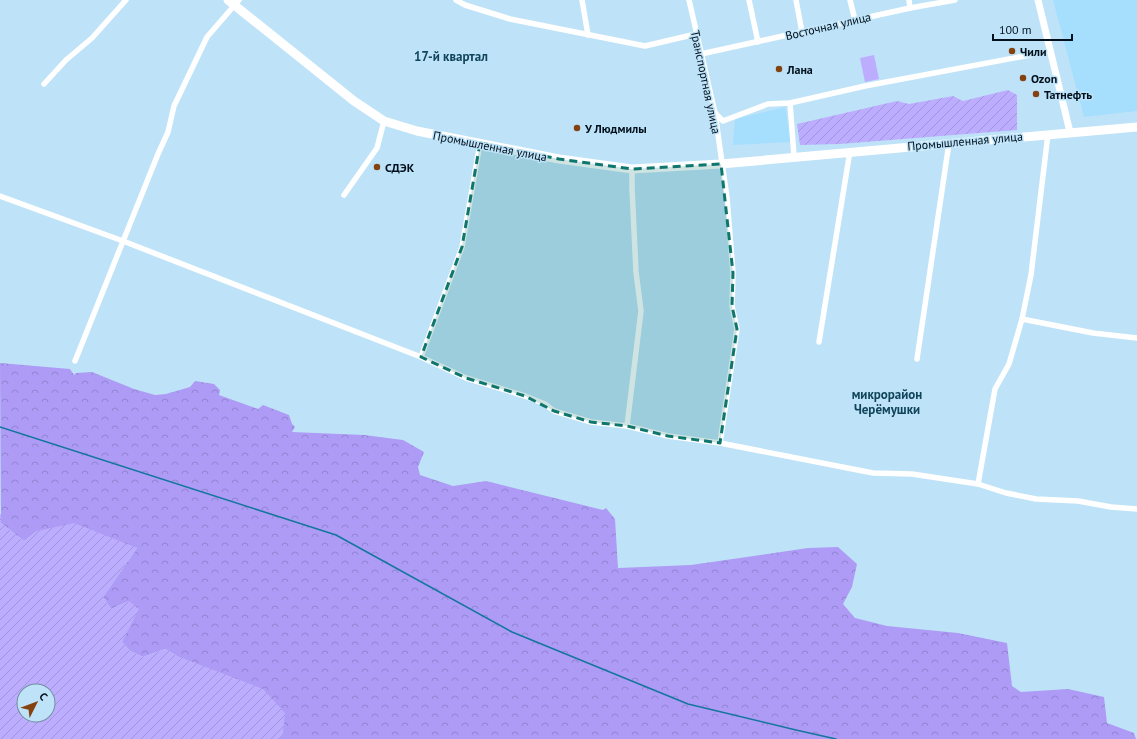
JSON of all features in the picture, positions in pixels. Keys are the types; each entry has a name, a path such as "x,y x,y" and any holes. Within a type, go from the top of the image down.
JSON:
{"main road":[{"name":"Промышленная улица","path":"234,1 354,101 384,121 417,131 559,160 632,169 721,164 794,156 1137,127"}],"street":[{"path":"44,84 66,60 92,38 126,0"},
{"path":"456,0 465,5 510,19 645,46 696,34"},
{"path":"582,0 588,34"},
{"name":"Транспортная улица","path":"689,0 715,113 727,198 733,273 732,306 737,329 720,443"},
{"path":"749,0 758,42"},
{"path":"796,0 802,32"},
{"path":"850,0 855,20"},
{"path":"909,0 910,8"},
{"name":"Восточная улица","path":"701,54 910,8 955,0"},
{"path":"1038,0 1070,132"},
{"path":"75,361 168,132 174,106 207,37 234,1"},
{"path":"715,113 723,121 768,104 790,103 865,86 1051,51"},
{"path":"790,103 794,156"},
{"path":"344,196 377,148 384,121"},
{"path":"978,484 995,389 1009,364 1022,319 1031,275 1048,134"},
{"path":"421,357 462,247 480,143"},
{"path":"917,359 949,143"},
{"path":"819,342 850,152"},
{"path":"627,426 641,311 636,272 632,169"},
{"path":"0,196 123,241 421,357 466,378 525,396 545,404 554,411 591,422 627,426 668,436 720,443 873,473 912,474 978,484 1006,493 1036,499 1078,501 1111,507 1137,509"},
{"path":"1022,319 1093,333 1137,338"}],"highlighted area":[{"path":"480,143 559,159 632,169 721,164 733,273 732,306 737,329 720,443 668,436 627,426 591,422 554,411 525,396 466,378 421,357 462,247"}],"shaded area":[{"path":"1053,0 1137,0 1137,111 1084,117"},
{"path":"874,55 879,79 865,82 860,58"},
{"path":"1008,90 1017,95 1017,130 840,144 800,145 797,124 897,101 909,104 953,96 963,101"},
{"path":"785,107 791,142 733,145 735,119"},
{"path":"0,514 1,523 24,541 37,531 74,523 137,548 103,597 111,609 129,601 139,609 122,642 130,651 143,657 165,649 177,656 263,689 285,713 283,733 277,739 0,739"}],"green space":[{"path":"0,363 70,369 74,375 76,373 92,372 134,389 155,395 166,394 190,387 195,381 214,384 220,390 219,395 258,409 263,405 289,415 292,424 295,427 292,432 364,435 403,440 424,452 418,467 420,475 453,486 486,481 603,510 606,508 615,519 618,568 691,565 808,548 838,547 857,564 852,587 843,604 855,618 887,626 958,633 1007,643 1012,686 1021,692 1068,689 1104,697 1107,723 1134,733 1136,739 277,739 283,733 177,656 165,649 143,657 130,651 122,642 129,601 111,609 103,597 137,548 37,531 24,541 1,523"}],"waterway":[{"path":"0,427 336,535 512,632 688,704 836,739"}],"place":[{"name":"Чили","path":"1012,51"},
{"name":"Лана","path":"779,69"},
{"name":"Ozon","path":"1023,78"},
{"name":"Татнефть","path":"1036,94"},
{"name":"У Людмилы","path":"577,128"},
{"name":"СДЭК","path":"377,167"}],"district":[{"name":"17-й квартал","path":"451,56"},
{"name":"микрорайон Черёмушки","path":"887,402"}]}
